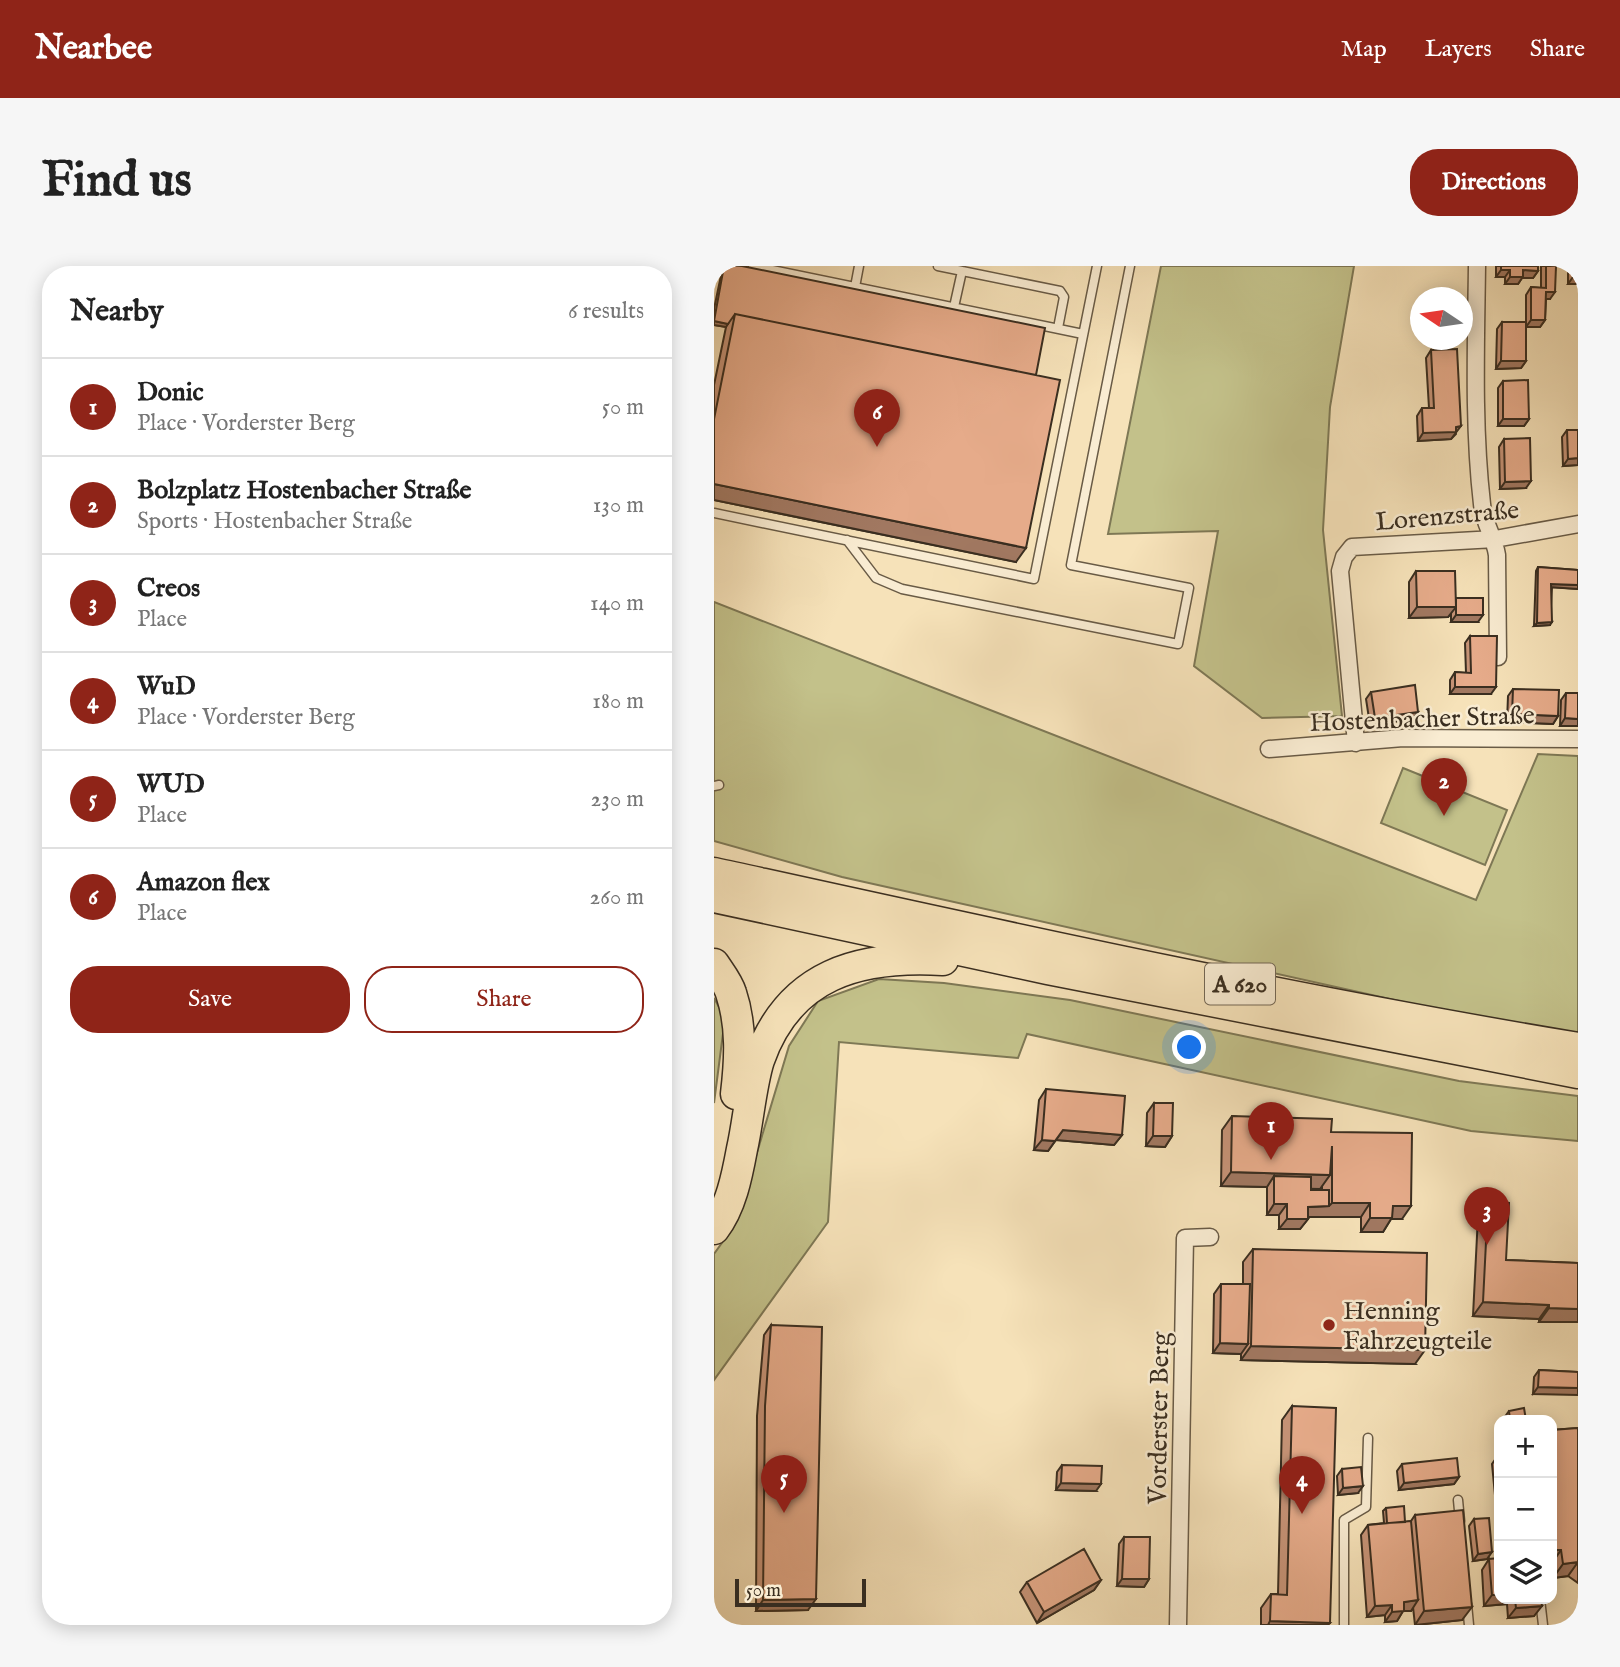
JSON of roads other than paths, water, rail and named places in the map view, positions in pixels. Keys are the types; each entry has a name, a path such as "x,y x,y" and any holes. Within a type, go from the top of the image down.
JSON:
{"highway":[{"name":"A 620","path":"714,873 1080,953 1578,1048"},
{"name":"A 620","path":"714,897 1048,969 1578,1073"},
{"path":"714,1229 721,1220 735,1183 758,1063 772,1028 795,999 831,976 851,967 885,960 919,958 1048,969"},
{"path":"714,964 731,991 739,1024 740,1062 725,1155 714,1195"}],"street":[{"path":"1477,266 1476,371 1482,502 1484,522 1495,538 1497,555 1498,657"},
{"name":"Lorenzstraße","path":"1356,743 1340,586 1344,557 1352,547 1495,538 1578,524"},
{"name":"Hostenbacher Straße","path":"1269,749 1403,738 1578,739"},
{"name":"Vorderster Berg","path":"1178,1625 1185,1238 1210,1237"}],"lane":[{"path":"752,266 1083,334"},
{"path":"855,287 859,266"},
{"path":"938,266 1060,291 1064,297 1058,328"},
{"path":"714,513 1034,579 1097,266"},
{"path":"847,540 876,578 888,584 1178,644 1189,588 1071,565 1130,266"},
{"path":"954,307 962,271"},
{"path":"1344,1625 1344,1520 1366,1507 1368,1438"},
{"path":"1458,1500 1461,1526"},
{"path":"1466,1589 1469,1625"},
{"path":"1541,1604 1543,1625"}],"place":[{"name":"Amazon flex","path":"877,447"},
{"name":"Bolzplatz Hostenbacher Straße","path":"1444,816"},
{"name":"Donic","path":"1271,1160"},
{"name":"Creos","path":"1487,1245"},
{"name":"Henning Fahrzeugteile","path":"1329,1325"},
{"name":"WUD","path":"784,1513"},
{"name":"WuD","path":"1302,1514"}]}
